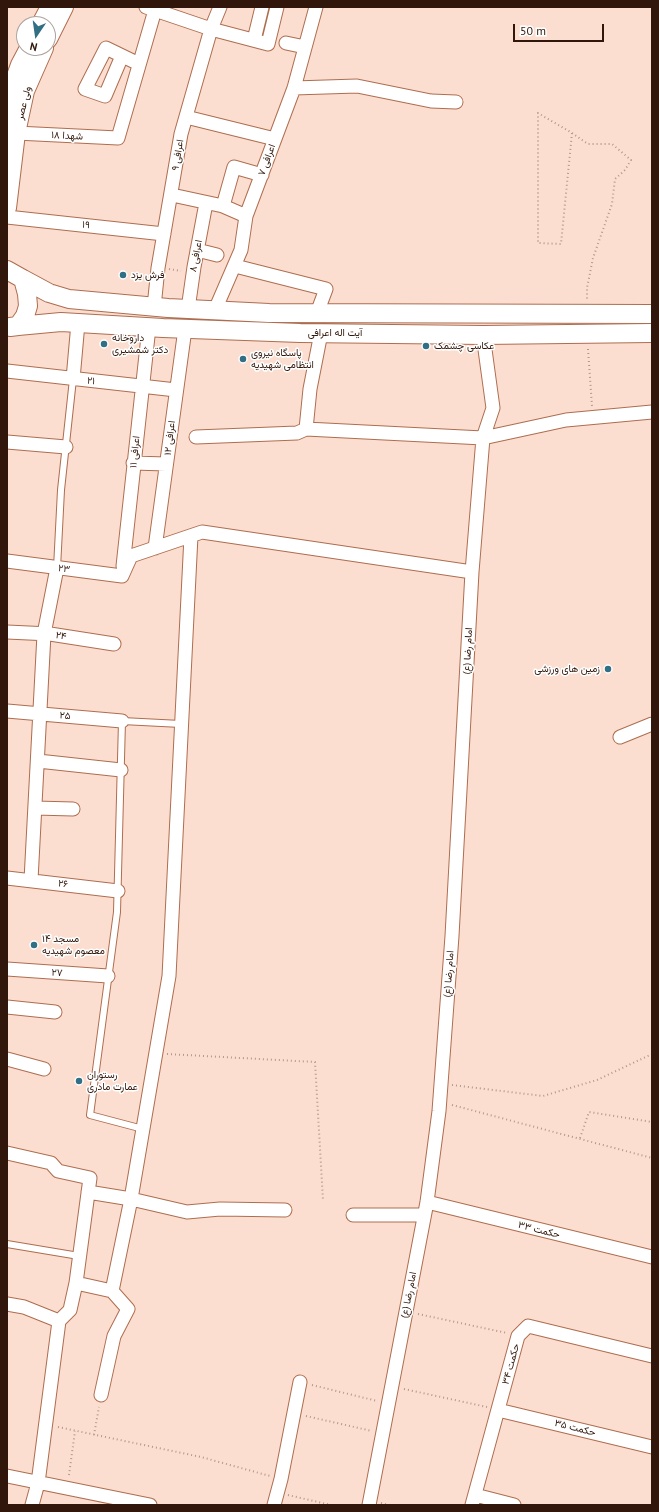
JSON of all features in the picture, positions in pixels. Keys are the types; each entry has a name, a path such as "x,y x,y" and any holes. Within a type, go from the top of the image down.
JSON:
{"main road":[{"path":"45,16 50,7"},
{"path":"56,23 64,7"},
{"name":"ولی عصر","path":"7,208 12,128 12,87 25,56"},
{"name":"ولی عصر","path":"12,128 25,91 40,56"},
{"path":"11,271 27,294 28,306 25,316 11,330"},
{"name":"آیت اله اعرافی","path":"11,271 59,297 154,307 317,313 652,314"},
{"path":"59,297 54,307 55,313 70,322"},
{"name":"آیت اله اعرافی","path":"11,330 70,322 185,329 320,333 483,335 652,332"}],"street":[{"name":"اعرافی ۹","path":"154,307 158,268 172,196 181,134 220,7"},
{"path":"254,40 262,7"},
{"path":"122,56 139,64 150,8 212,29 268,44 277,7"},
{"name":"اعرافی ۷","path":"215,310 241,250 246,216 294,88 316,7"},
{"path":"286,43 305,47"},
{"name":"شهدا ۱۸","path":"12,128 118,138 139,64"},
{"path":"294,88 357,86 431,101 456,102"},
{"path":"186,117 275,139"},
{"path":"223,206 234,167 262,175"},
{"path":"172,196 223,206 246,216"},
{"name":"اعرافی ۸","path":"188,309 206,203"},
{"name":"۱۹","path":"7,217 164,234"},
{"path":"197,250 217,255"},
{"path":"235,266 326,289 317,313"},
{"path":"70,322 73,378"},
{"name":"اعرافی ۱۱","path":"122,576 133,463 149,327"},
{"name":"اعرافی ۱۲","path":"155,548 185,329"},
{"path":"306,430 310,389 320,333"},
{"name":"امام رضا (ع)","path":"369,1505 425,1209 440,1102 452,936 472,572 483,438 493,408 483,335"},
{"name":"۲۱","path":"7,371 176,390"},
{"path":"196,437 298,433 306,430 483,438 566,420 652,412"},
{"path":"7,442 66,447"},
{"path":"133,463 166,464"},
{"path":"122,576 131,556 202,532 472,572"},
{"path":"112,1291 131,1199 169,976 191,536"},
{"name":"۲۳","path":"7,561 122,576"},
{"path":"31,880 44,634 57,568"},
{"name":"۲۴","path":"7,632 44,634 114,644"},
{"name":"۲۵","path":"7,711 122,721"},
{"path":"620,737 652,724"},
{"path":"38,761 121,770"},
{"path":"35,808 73,809"},
{"name":"۲۶","path":"7,878 118,891"},
{"name":"۲۷","path":"7,969 108,976"},
{"path":"7,1007 55,1012"},
{"path":"7,1058 44,1069"},
{"path":"7,1153 51,1163 58,1171 90,1178 76,1283 70,1310 59,1321 38,1483 32,1505"},
{"path":"88,1192 131,1199 187,1212 220,1209 285,1210"},
{"name":"حکمت ۳۳","path":"353,1215 425,1209 652,1257"},
{"path":"76,1283 112,1291 128,1309 114,1336 101,1395"},
{"path":"7,1304 24,1307 59,1321"},
{"name":"حکمت ۳۴","path":"473,1500 518,1336 528,1326 652,1356"},
{"path":"276,1499 300,1382"},
{"name":"حکمت ۳۵","path":"498,1410 652,1447"},
{"path":"7,1476 150,1505"},
{"path":"473,1500 514,1505"}],"lane":[{"path":"57,568 61,490 73,378"},
{"path":"143,1129 90,1115 117,912 122,721 182,724"},
{"path":"7,1244 79,1256"}],"path":[{"path":"572,133 561,244 538,243 538,113 572,133 588,144 612,144 631,160 625,170 615,179 612,204 593,258 587,288 587,314"},
{"path":"158,268 193,273"},
{"path":"587,333 592,417"},
{"path":"156,1053 315,1062 323,1200"},
{"path":"441,1083 542,1096 597,1080 652,1054"},
{"path":"440,1102 652,1158"},
{"path":"580,1138 589,1112 652,1122"},
{"path":"406,1311 518,1336"},
{"path":"300,1382 388,1404"},
{"path":"392,1386 498,1410"},
{"path":"94,1435 101,1395"},
{"path":"294,1414 383,1433"},
{"path":"46,1424 201,1457 281,1479"},
{"path":"67,1488 75,1431"},
{"path":"276,1499 331,1505"}],"place":[{"name":"فرش یزد","path":"123,275"},
{"name":"داروخانه دکتر شمشیری","path":"104,344"},
{"name":"عکاسی چشمک","path":"426,346"},
{"name":"پاسگاه نیروی انتظامی شهیدیه","path":"243,359"},
{"name":"زمین های ورزشی","path":"608,669"},
{"name":"مسجد ۱۴ معصوم شهیدیه","path":"34,945"},
{"name":"رستوران عمارت مادری","path":"79,1081"}]}
